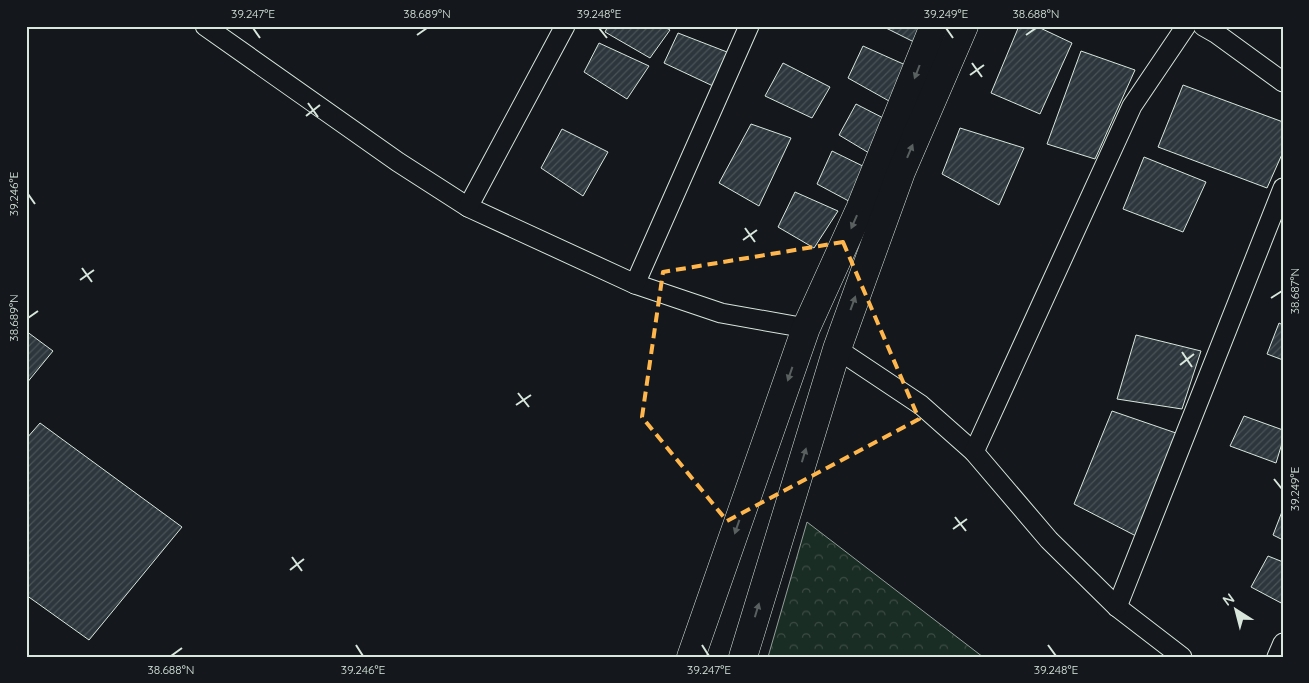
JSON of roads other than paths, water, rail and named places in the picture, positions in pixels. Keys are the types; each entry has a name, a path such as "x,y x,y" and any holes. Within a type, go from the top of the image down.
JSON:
{"street":[{"path":"205,26 398,162 468,207 635,284 721,313 806,328"},
{"path":"468,207 565,26"},
{"path":"635,284 749,26"},
{"path":"691,657 806,328 860,209 934,26"},
{"path":"743,657 836,349 901,172 964,26"},
{"path":"974,452 1132,106 1186,26"},
{"path":"1216,29 1283,82"},
{"path":"1117,606 1283,188"},
{"path":"836,349 921,405 974,452 1049,540 1117,606 1182,657"},
{"path":"1277,657 1283,643"}]}
